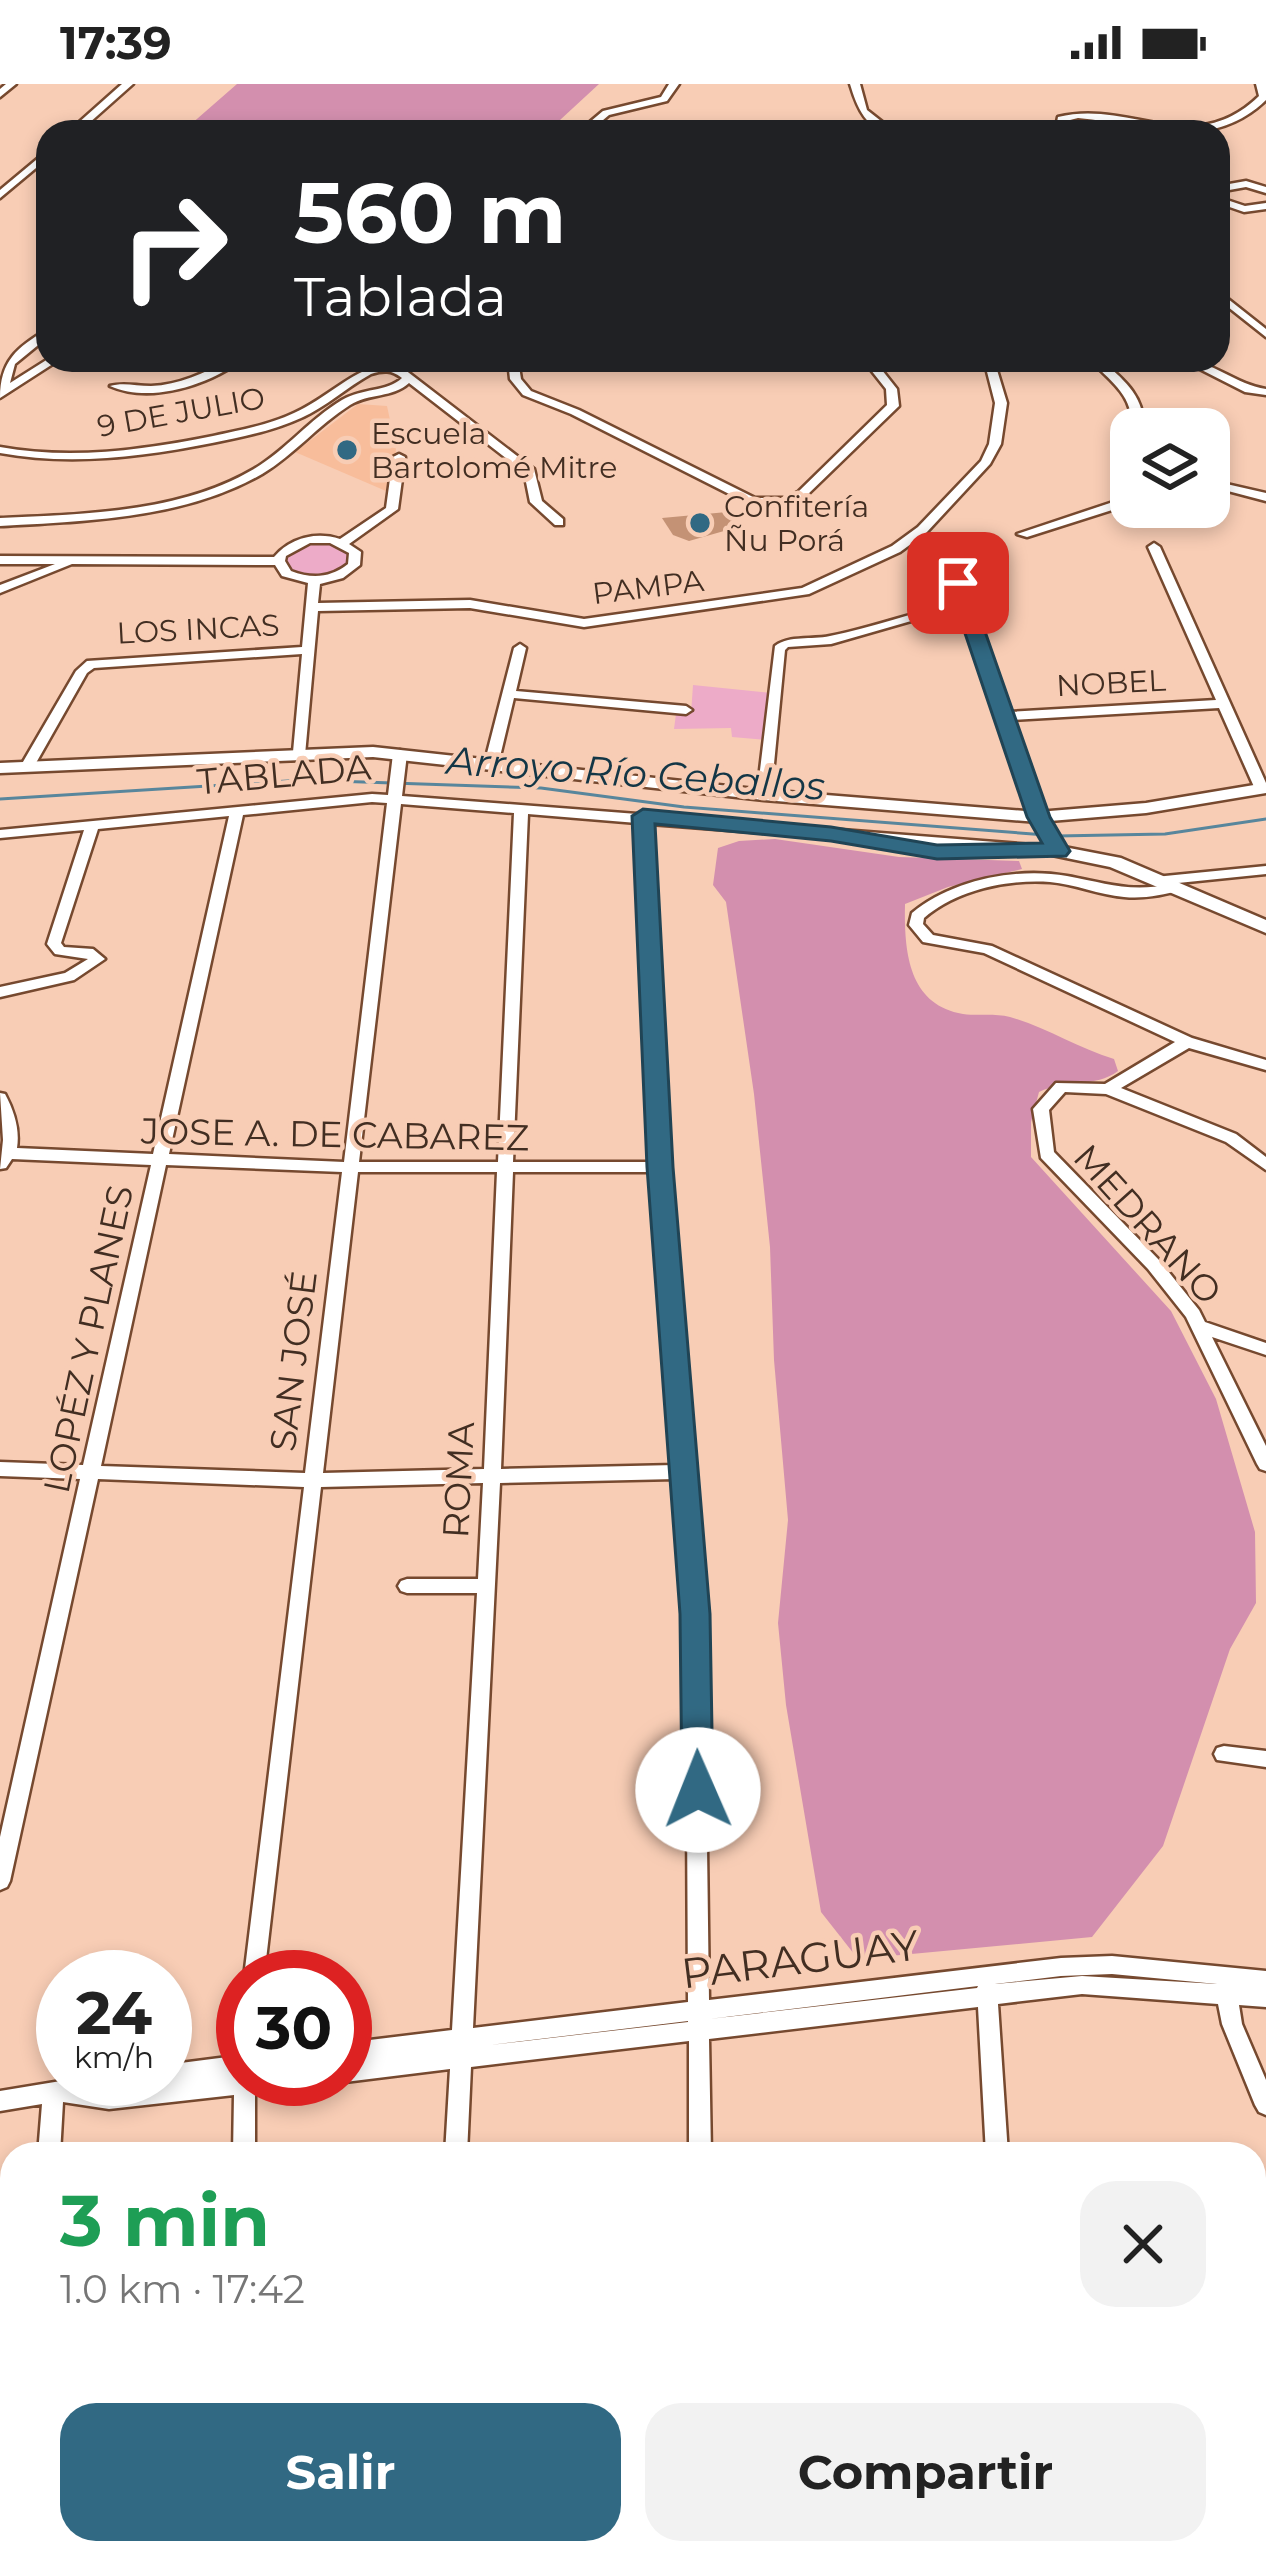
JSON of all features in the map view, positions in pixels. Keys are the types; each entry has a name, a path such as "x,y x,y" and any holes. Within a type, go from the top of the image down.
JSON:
{"main road":[{"path":"0,768 300,752 398,763 491,765 764,794 1049,835 1146,808 1264,789"},
{"name":"TABLADA","path":"1049,835 1266,927"}],"street":[{"path":"0,94 11,84"},
{"path":"87,120 128,84"},
{"path":"597,120 606,112 664,99 674,84"},
{"path":"855,84 863,111 875,120"},
{"path":"1230,122 1252,113 1264,97 1262,84"},
{"path":"1061,120 1078,115 1116,120"},
{"path":"0,195 36,162"},
{"path":"1230,186 1266,190"},
{"path":"1230,202 1260,207 1266,223"},
{"path":"1230,304 1266,333"},
{"path":"1,394 10,363 36,342"},
{"path":"1,394 36,372"},
{"path":"116,386 170,391 215,372"},
{"name":"9 DE JULIO","path":"0,449 72,457 258,429 313,409 368,372"},
{"name":"9 DE JULIO","path":"0,522 87,517 217,490 259,471 358,396 398,388 408,377 400,372"},
{"path":"515,372 527,392 739,497 774,502 802,494 893,406 891,389 878,372"},
{"name":"PAMPA","path":"311,608 470,604 584,623 805,591 896,549 922,530 986,463 995,444 1001,403 992,372"},
{"path":"1106,372 1136,408"},
{"path":"1210,372 1266,392"},
{"path":"408,377 530,471 536,502 559,522"},
{"path":"343,542 392,509 399,457"},
{"path":"1230,488 1266,497"},
{"path":"1023,534 1110,507"},
{"path":"308,539 343,542 356,552 354,565 340,576 314,580 286,573 279,561 287,548 308,539"},
{"path":"1154,547 1220,704 1264,789"},
{"path":"0,560 279,561"},
{"path":"0,589 35,580 70,562"},
{"path":"300,752 314,580"},
{"path":"958,583 1049,835"},
{"path":"764,794 779,649 784,644 831,640 924,613 966,607"},
{"path":"491,765 520,649"},
{"name":"LOS INCAS","path":"27,767 82,671 91,664 308,650"},
{"path":"508,694 686,710"},
{"name":"NOBEL","path":"1005,716 1220,704"},
{"name":"SAN JOSÉ","path":"257,1950 398,763"},
{"name":"TABLADA","path":"0,833 394,796 861,838 937,852 997,848 1049,835"},
{"name":"ROMA","path":"457,2142 492,1476 520,808"},
{"name":"LOPÉZ Y PLANES","path":"0,1881 237,810"},
{"path":"643,816 660,1167 695,1614 700,2142"},
{"path":"0,992 69,977 98,959 88,952 60,951 54,944 92,826"},
{"path":"1266,870 1120,896 1070,882 1031,879 938,900 917,916 916,925 928,939 987,949 1187,1042 1266,1065"},
{"name":"MEDRANO","path":"1187,1042 1108,1090 1070,1085 1052,1095 1041,1109 1042,1144 1046,1154 1154,1265 1202,1328 1266,1464"},
{"path":"1108,1090 1231,1138 1266,1165"},
{"path":"0,1098 12,1138 5,1159"},
{"name":"JOSE A. DE CABAREZ","path":"5,1159 660,1167"},
{"path":"1202,1328 1265,1347"},
{"path":"0,1469 311,1480 684,1472"},
{"path":"407,1586 486,1586"},
{"path":"1223,1754 1266,1759"},
{"name":"PARAGUAY","path":"372,2067 461,2050 986,1985 1225,1986 1266,1979"},
{"path":"986,1985 996,2142"},
{"path":"1225,1986 1232,2024 1266,2104"},
{"name":"PARAGUAY","path":"1225,1986 1266,1998"},
{"name":"PARAGUAY","path":"372,2052 461,2050"},
{"path":"0,2102 36,2097"},
{"path":"51,2142 57,2106"},
{"path":"244,2106 244,2142"}],"shaded area":[{"path":"237,84 599,84 560,120 196,120"},
{"name":"Escuela Bartolomé Mitre","path":"358,404 387,406 396,448 393,494 295,452"},
{"path":"332,539 357,559 329,579 286,573 281,554 296,543"},
{"path":"693,685 771,693 768,740 732,737 731,728 674,729 676,714 691,714"},
{"path":"775,839 899,857 1019,861 1022,869 948,887 905,904 913,973 920,988 945,1009 1010,1017 1114,1059 1118,1071 1109,1076 1039,1092 1031,1122 1031,1157 1171,1311 1216,1399 1255,1532 1256,1603 1230,1649 1163,1846 1092,1937 858,1959 821,1912 786,1705 778,1623 788,1520 770,1247 754,1094 726,902 713,885 718,848 739,841"}],"building":[{"name":"Confitería Ñu Porá","path":"727,512 738,527 689,541 673,535 662,518"}],"waterway":[{"name":"Arroyo Río Ceballos","path":"0,799 304,780 541,788 684,807 1046,835"},
{"name":"Arroyo Río Ceballos","path":"1057,836 1165,834 1266,819"}],"place":[{"name":"Escuela Bartolomé Mitre","path":"347,450"},
{"name":"Confitería Ñu Porá","path":"700,523"}],"route":[{"path":"698,1790 695,1614 660,1167 643,816 831,834 937,852 1058,851 1038,817 958,583"}]}
